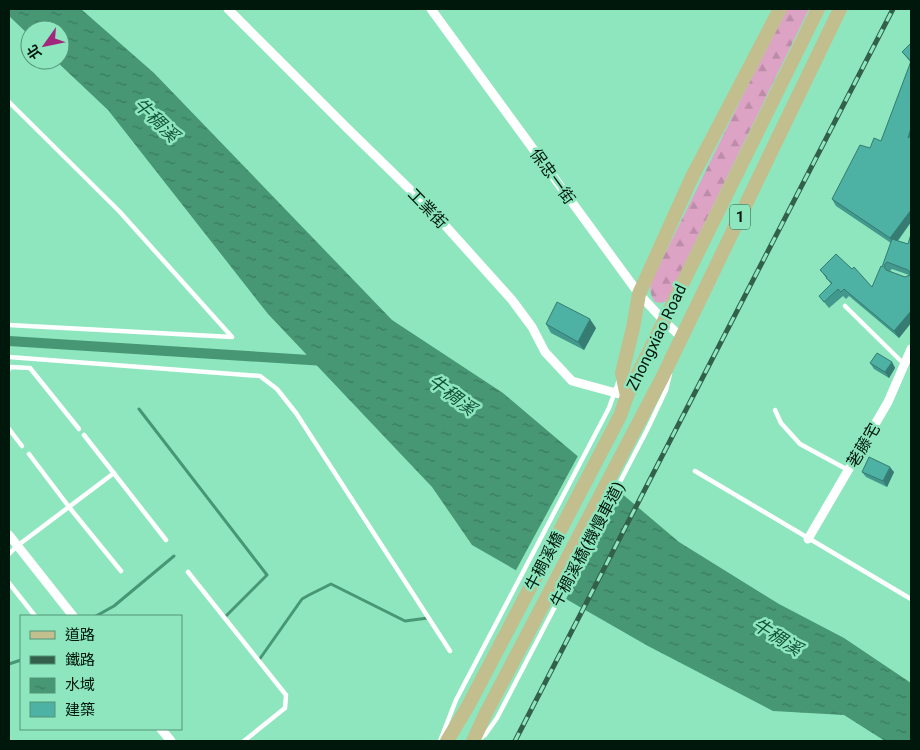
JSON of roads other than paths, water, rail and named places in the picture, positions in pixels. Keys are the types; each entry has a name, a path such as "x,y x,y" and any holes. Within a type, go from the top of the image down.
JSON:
{"main road":[{"name":"Zhongxiao Road","path":"621,394 622,373 639,294 692,177 780,9"},
{"name":"Zhongxiao Road","path":"621,394 664,321 818,9"},
{"name":"Zhongxiao Road","path":"642,427 681,337 840,9"},
{"name":"牛稠溪橋","path":"462,703 614,412 621,394"},
{"name":"牛稠溪橋","path":"475,741 490,717 642,427"},
{"name":"1","path":"448,741 462,703"}],"street":[{"name":"工業街","path":"228,9 434,212 512,300 532,327 546,352 572,381 621,394"},
{"name":"保忠一街","path":"430,9 639,294 681,337"},
{"name":"荖藤宅","path":"808,539 888,402 911,349"},
{"path":"9,535 71,615"},
{"path":"162,730 171,741"}],"lane":[{"path":"9,102 119,211 232,336 9,325"},
{"path":"845,306 904,364"},
{"path":"9,357 260,376 277,389 296,413 450,651"},
{"path":"10,368 30,368 79,429"},
{"path":"775,410 781,423 800,444 848,470"},
{"path":"9,429 22,446"},
{"path":"84,435 166,540"},
{"path":"29,454 121,571"},
{"path":"695,471 911,599"},
{"path":"9,554 114,473"},
{"path":"188,572 286,695 285,708 244,741"},
{"path":"9,583 34,615"},
{"path":"440,741 446,725 462,703"}],"water":[{"name":"牛稠溪","path":"9,9 81,9 154,73 392,320 503,393 679,542 779,604 844,638 911,683 911,741 885,741 844,715 773,711 648,646 472,545 432,487 268,314 108,110 66,70 70,70 70,20 20,20 20,26 9,16"}],"waterway":[{"path":"9,341 325,361"},
{"path":"139,409 267,575 225,617"},
{"path":"98,615 114,606 174,556"},
{"path":"259,660 302,599 331,584 405,621 428,618"},
{"path":"9,664 20,660"}],"railway":[{"path":"515,741 893,9"}]}
